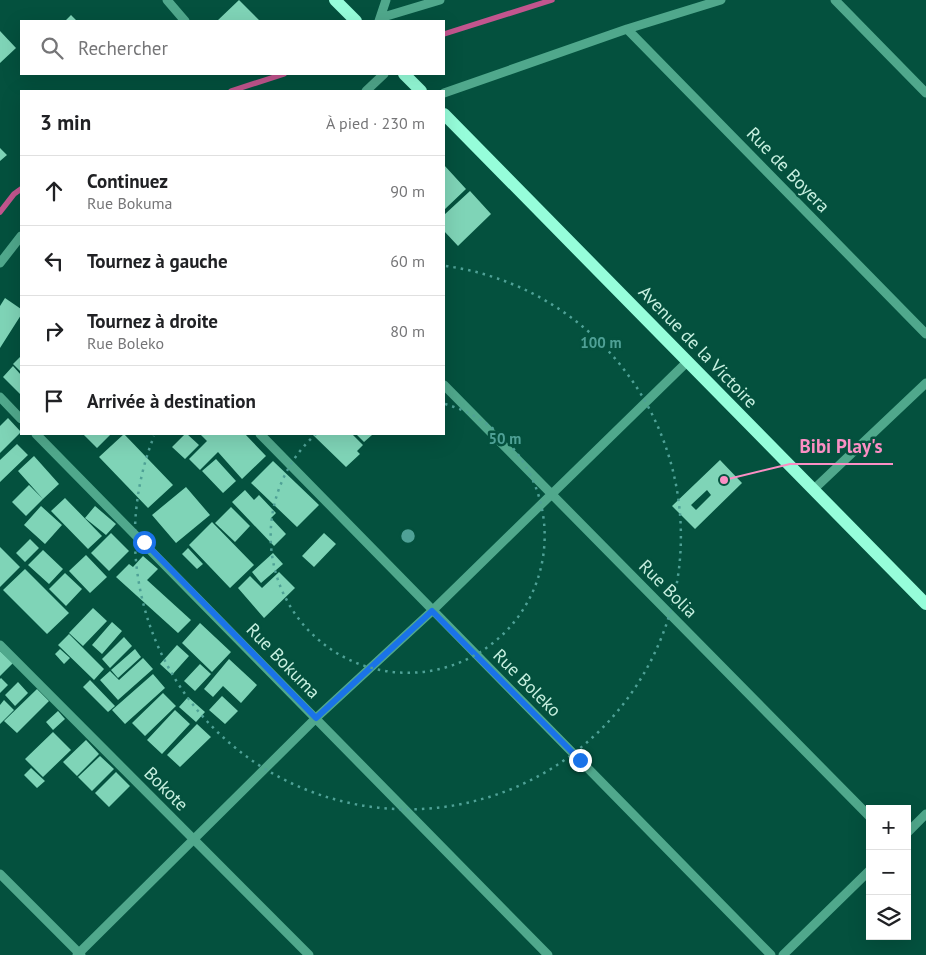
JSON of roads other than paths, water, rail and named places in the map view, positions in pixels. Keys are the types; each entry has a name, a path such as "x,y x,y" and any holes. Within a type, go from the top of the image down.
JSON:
{"main road":[{"path":"338,1 355,20"},
{"path":"405,75 420,90"},
{"name":"Avenue de la Victoire","path":"445,115 926,604"}],"street":[{"path":"166,0 184,20"},
{"path":"380,20 386,0"},
{"path":"380,20 440,0"},
{"path":"445,94 627,29 721,0"},
{"path":"835,0 926,93"},
{"name":"Rue de Boyera","path":"627,29 926,334"},
{"path":"367,90 383,75"},
{"path":"0,263 20,237"},
{"path":"0,874 79,954 316,718 432,611 688,362"},
{"path":"814,490 926,383"},
{"name":"Rue Bolia","path":"445,386 866,813"},
{"path":"0,397 20,418"},
{"name":"Rue Bokuma","path":"37,435 548,955"},
{"name":"Rue Boleko","path":"261,435 771,955"},
{"name":"Bokote","path":"0,645 308,955"},
{"path":"911,829 926,814"},
{"path":"782,955 866,874"}],"waterway":[{"path":"445,34 552,0"},
{"path":"234,90 281,75"},
{"path":"0,212 14,194 20,190"}],"place":[{"name":"Bibi Play's","path":"724,480"}]}
